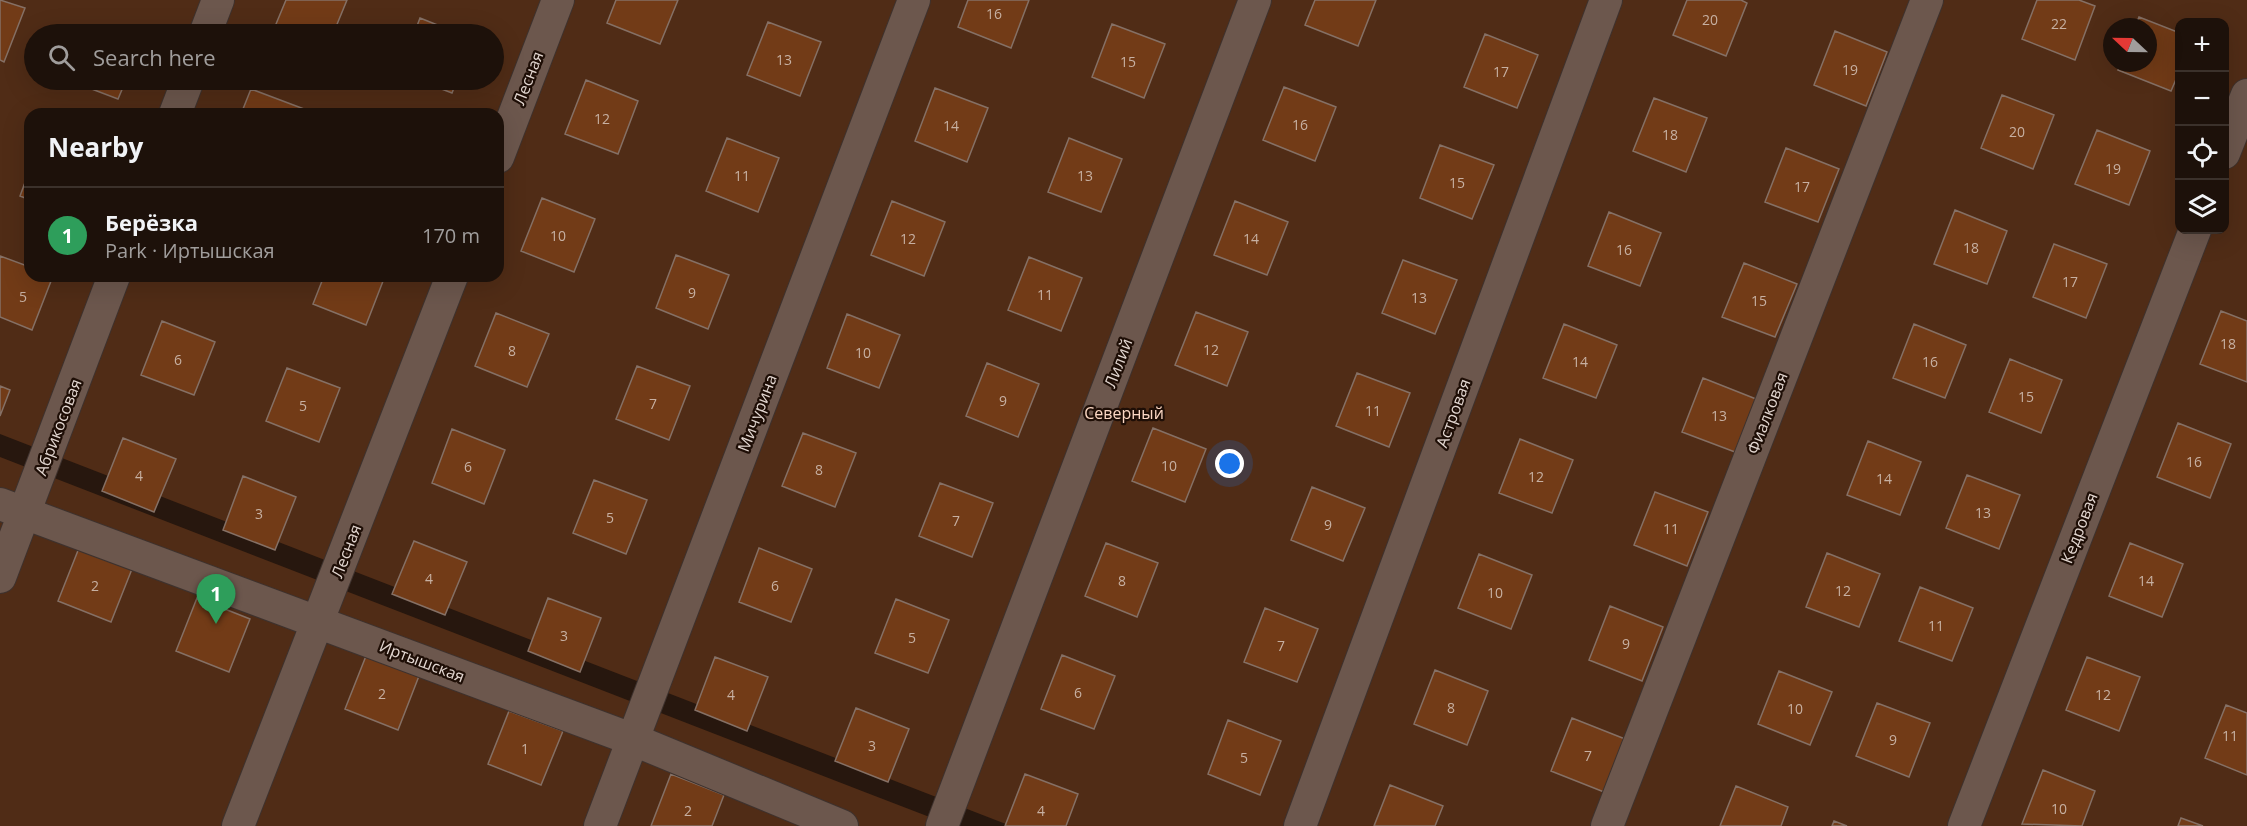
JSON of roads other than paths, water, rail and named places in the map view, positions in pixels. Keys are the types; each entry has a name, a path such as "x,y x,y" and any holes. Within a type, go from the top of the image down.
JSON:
{"street":[{"path":"209,24 218,0"},
{"name":"Лесная","path":"504,141 558,0"},
{"name":"Мичурина","path":"600,826 914,0"},
{"name":"Лилий","path":"942,826 1255,0"},
{"name":"Астровая","path":"1300,826 1606,0"},
{"name":"Фиалковая","path":"1607,826 1927,0"},
{"path":"177,108 184,90"},
{"path":"2229,140 2247,95"},
{"name":"Кедровая","path":"1964,826 2193,234"},
{"name":"Абрикосовая","path":"0,577 13,509 111,282"},
{"name":"Лесная","path":"238,826 450,282"},
{"name":"Иртышская","path":"13,509 634,740 842,826"}],"place":[{"name":"Берёзка","path":"216,624"}],"park label":[{"name":"Северный","path":"1124,413"}]}
